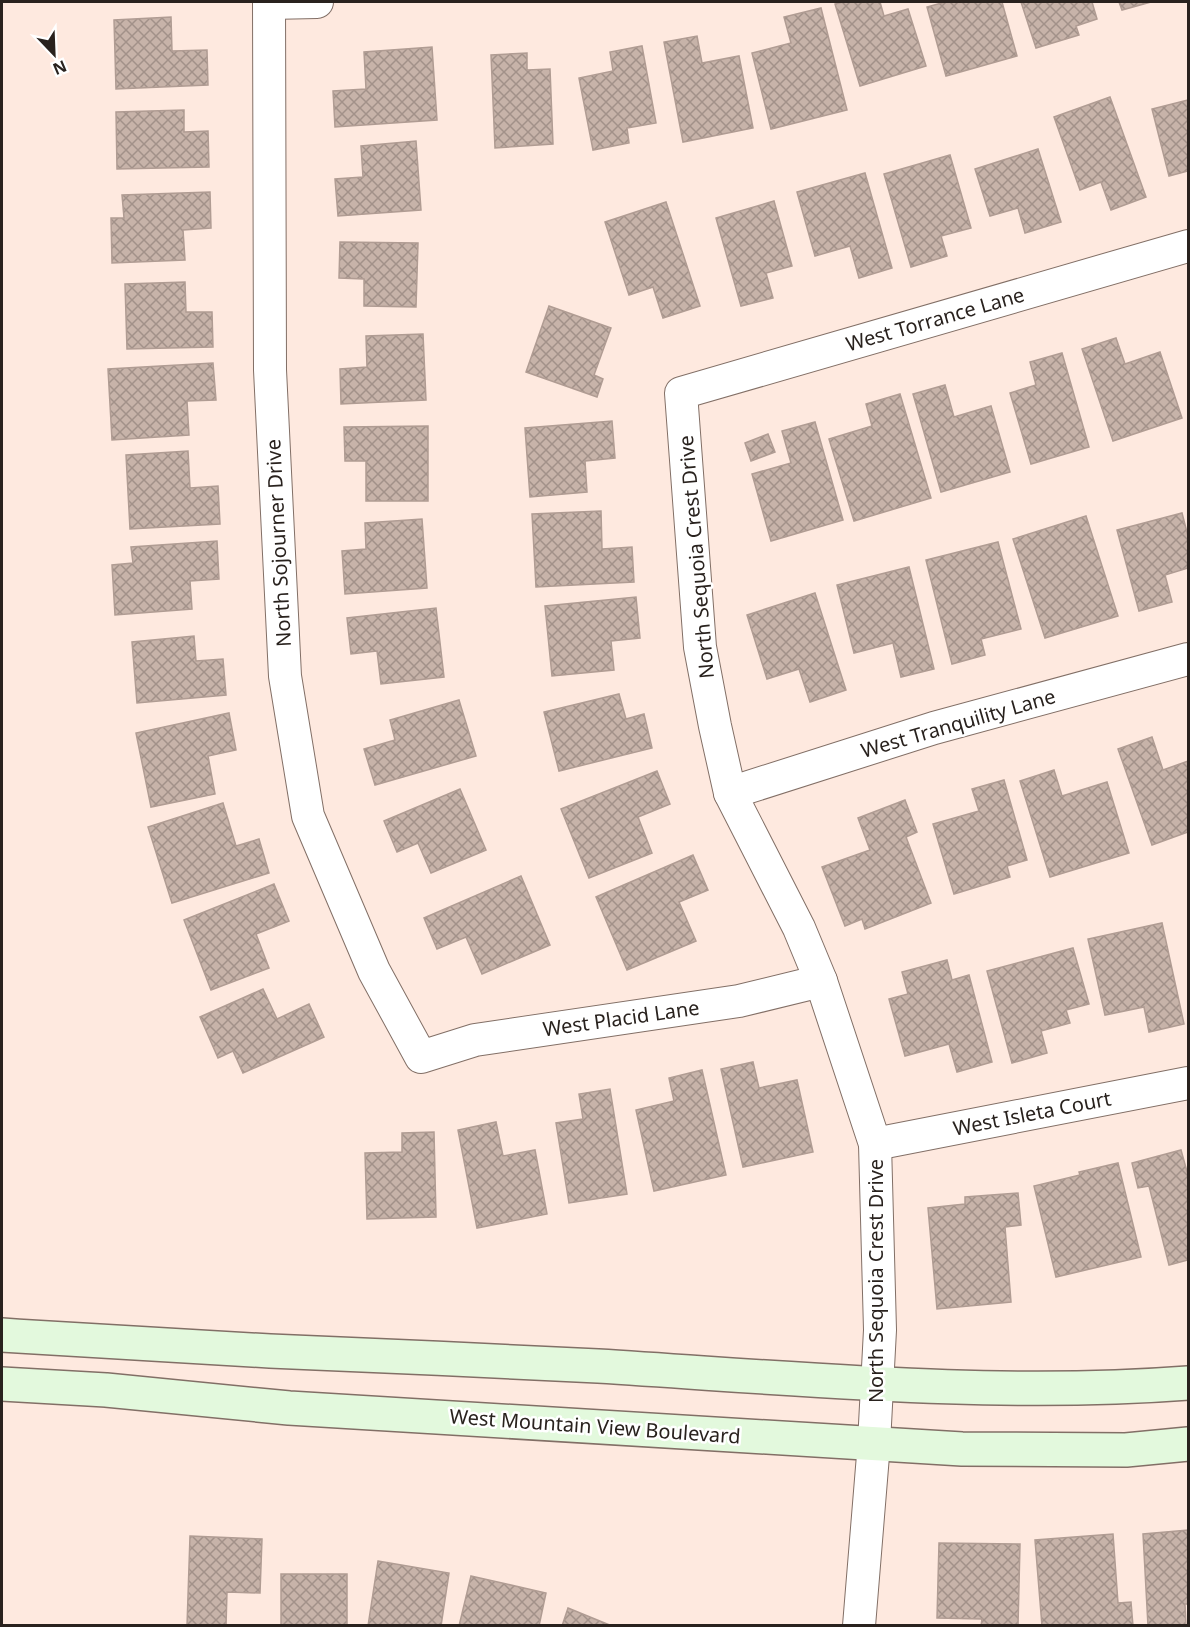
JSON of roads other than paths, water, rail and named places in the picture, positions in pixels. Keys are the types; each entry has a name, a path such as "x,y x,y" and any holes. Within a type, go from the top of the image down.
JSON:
{"street":[{"path":"269,2 317,2"},
{"name":"North Sojourner Drive","path":"269,2 270,370 285,676 308,816 374,971 421,1057"},
{"name":"West Torrance Lane","path":"681,393 1188,246"},
{"name":"North Sequoia Crest Drive","path":"681,393 700,647 730,793 799,928 821,981 875,1144 880,1330 874,1443 859,1626"},
{"name":"West Tranquility Lane","path":"730,793 934,728 1188,659"},
{"name":"West Placid Lane","path":"421,1057 475,1040 739,1001 821,981"},
{"name":"West Isleta Court","path":"875,1144 1188,1083"},
{"path":"2,1335 878,1383 1057,1389 1188,1383"},
{"name":"West Mountain View Boulevard","path":"2,1384 106,1390 289,1408 962,1449 1126,1450 1188,1444"}]}
